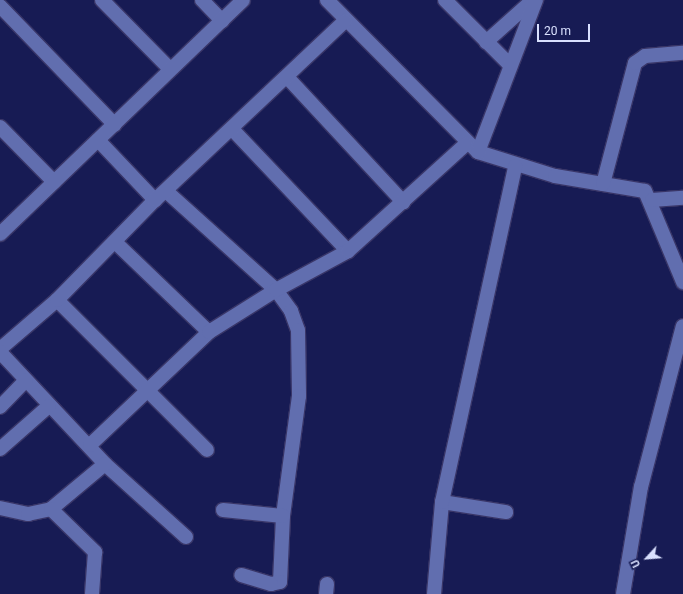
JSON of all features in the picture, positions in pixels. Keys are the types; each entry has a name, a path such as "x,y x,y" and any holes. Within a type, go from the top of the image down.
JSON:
{"street":[{"path":"102,0 170,69"},
{"path":"202,0 222,21"},
{"path":"0,234 115,125 170,69 243,0"},
{"path":"327,0 344,20 466,144 478,152 515,166 603,184 635,187 645,191 652,200 683,282"},
{"path":"444,0 510,65"},
{"path":"486,42 533,0"},
{"path":"478,152 536,0"},
{"path":"0,6 115,125"},
{"path":"0,348 57,300 161,196 233,130 344,20"},
{"path":"603,184 636,63 645,56 683,53"},
{"path":"287,77 403,202"},
{"path":"0,127 54,182"},
{"path":"233,130 348,251"},
{"path":"98,140 161,196 276,290 291,311 298,330 300,364 283,516 280,582 271,584 241,575"},
{"path":"90,445 148,392 209,332 276,290 348,251 466,144"},
{"path":"434,594 442,502 515,166"},
{"path":"652,200 683,198"},
{"path":"115,242 209,332"},
{"path":"57,300 207,450"},
{"path":"623,594 641,487 683,326"},
{"path":"0,352 49,406 90,445 105,464 186,537"},
{"path":"0,407 26,380"},
{"path":"0,449 49,406"},
{"path":"0,508 28,514 51,508 105,464"},
{"path":"442,502 506,512"},
{"path":"51,508 95,552 92,594"},
{"path":"223,510 283,516"}]}
